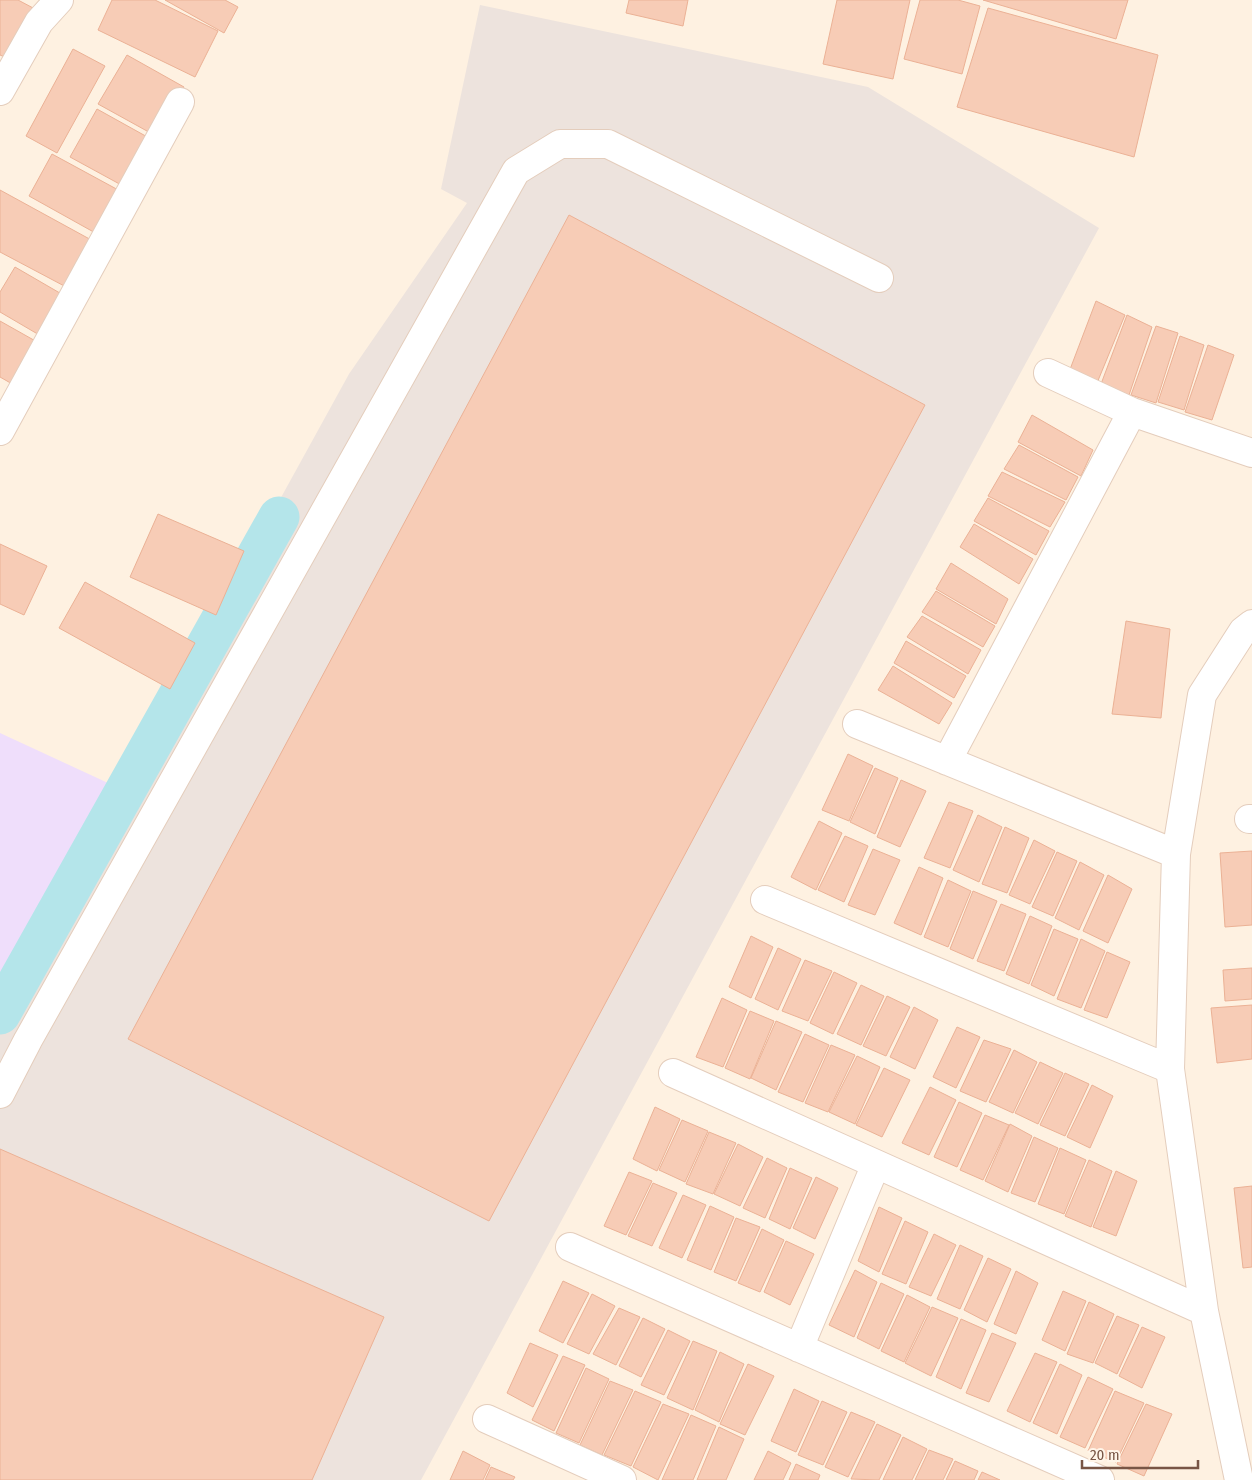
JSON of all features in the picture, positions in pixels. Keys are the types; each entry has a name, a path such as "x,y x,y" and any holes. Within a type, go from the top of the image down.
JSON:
{"street":[{"path":"0,91 39,22 59,0"},
{"path":"0,432 180,102"},
{"path":"0,1094 516,170 560,144 608,144 879,278"},
{"path":"1048,373 1132,412 1252,453"},
{"path":"947,761 1132,412"},
{"path":"1239,1480 1204,1311 1170,1069 1176,854 1202,696 1243,631 1252,624"},
{"path":"857,724 1176,854"},
{"path":"766,900 1170,1069"},
{"path":"673,1073 1204,1311"},
{"path":"799,1348 876,1164"},
{"path":"570,1247 1100,1480"},
{"path":"487,1419 622,1480"}],"shaded area":[{"path":"480,5 868,87 1099,228 421,1480 0,1480 0,1008 349,374 467,203 441,189"},
{"path":"0,733 121,789 0,1008"}],"building":[{"path":"0,0 18,0 35,9 9,59 0,55"},
{"path":"112,0 155,0 218,31 195,77 98,30"},
{"path":"165,0 225,0 238,7 224,33"},
{"path":"629,0 688,0 683,26 626,13"},
{"path":"837,0 910,0 893,79 823,64"},
{"path":"920,0 958,0 980,6 962,74 904,59"},
{"path":"983,0 1128,0 1116,39"},
{"path":"988,8 1158,55 1134,157 957,107"},
{"path":"73,49 105,66 57,153 26,136"},
{"path":"127,55 184,87 156,136 98,104"},
{"path":"97,109 151,139 125,187 70,157"},
{"path":"52,154 122,192 99,235 29,196"},
{"path":"0,190 95,242 68,288 0,252"},
{"path":"569,215 925,405 489,1221 128,1039"},
{"path":"15,267 65,296 41,336 0,312 0,292"},
{"path":"1096,301 1125,315 1097,383 1069,372"},
{"path":"1127,315 1152,327 1129,395 1101,384"},
{"path":"0,321 39,343 14,385 0,377"},
{"path":"1156,326 1178,333 1156,403 1131,395"},
{"path":"1180,336 1204,345 1184,410 1158,402"},
{"path":"1208,345 1234,355 1212,420 1185,412"},
{"path":"1032,415 1093,450 1081,476 1018,442"},
{"path":"1019,445 1078,477 1066,500 1004,469"},
{"path":"1002,472 1065,502 1050,527 988,496"},
{"path":"988,498 1049,531 1036,555 974,521"},
{"path":"158,514 244,551 216,615 130,577"},
{"path":"974,524 1033,559 1019,584 960,547"},
{"path":"0,544 47,566 24,615 0,604"},
{"path":"951,563 1008,599 996,624 936,589"},
{"path":"85,582 195,643 170,689 59,628"},
{"path":"936,591 995,626 983,647 922,612"},
{"path":"922,616 981,650 968,674 907,637"},
{"path":"1126,621 1170,629 1161,718 1112,714"},
{"path":"906,641 966,676 954,698 894,663"},
{"path":"893,666 952,703 939,724 878,690"},
{"path":"848,754 873,766 849,821 822,810"},
{"path":"875,768 898,778 875,834 850,822"},
{"path":"901,780 926,791 900,847 877,837"},
{"path":"949,802 973,811 950,868 924,858"},
{"path":"978,815 1002,827 979,882 953,870"},
{"path":"819,821 842,833 816,890 791,877"},
{"path":"1005,827 1029,838 1007,893 982,884"},
{"path":"845,836 868,846 844,902 818,890"},
{"path":"1034,840 1055,851 1030,904 1009,895"},
{"path":"873,849 900,860 875,915 848,905"},
{"path":"1252,851 1252,925 1225,927 1220,853"},
{"path":"1057,852 1077,861 1053,916 1032,907"},
{"path":"1080,862 1104,875 1079,930 1055,918"},
{"path":"919,867 943,878 921,935 894,923"},
{"path":"1108,875 1132,889 1108,943 1083,931"},
{"path":"948,880 971,891 948,947 924,937"},
{"path":"973,891 997,901 973,959 950,949"},
{"path":"1001,904 1026,914 1004,971 977,961"},
{"path":"1030,916 1052,926 1029,984 1006,974"},
{"path":"1054,929 1078,939 1054,996 1031,985"},
{"path":"751,936 773,947 751,998 729,987"},
{"path":"1081,939 1105,951 1081,1008 1057,999"},
{"path":"778,948 801,959 778,1010 755,999"},
{"path":"1107,952 1130,962 1107,1018 1084,1010"},
{"path":"805,960 832,971 808,1021 782,1011"},
{"path":"1252,968 1252,999 1225,1001 1223,970"},
{"path":"834,972 857,983 833,1034 810,1023"},
{"path":"861,985 884,996 861,1045 837,1034"},
{"path":"887,996 910,1007 886,1056 863,1046"},
{"path":"722,998 747,1010 723,1067 696,1057"},
{"path":"1252,1005 1252,1059 1217,1063 1211,1008"},
{"path":"914,1007 938,1020 915,1069 890,1057"},
{"path":"750,1011 774,1021 750,1079 725,1068"},
{"path":"776,1021 802,1032 776,1090 751,1078"},
{"path":"957,1027 980,1037 956,1088 933,1077"},
{"path":"805,1034 829,1045 803,1102 778,1092"},
{"path":"984,1040 1011,1049 986,1102 960,1091"},
{"path":"831,1045 855,1055 828,1112 805,1103"},
{"path":"1014,1050 1037,1062 1013,1113 989,1102"},
{"path":"857,1056 880,1067 855,1124 829,1112"},
{"path":"1040,1062 1063,1073 1038,1124 1015,1113"},
{"path":"884,1068 910,1080 882,1137 856,1125"},
{"path":"1065,1073 1089,1084 1065,1136 1040,1125"},
{"path":"1092,1085 1113,1096 1090,1148 1067,1137"},
{"path":"930,1087 956,1100 929,1155 902,1143"},
{"path":"959,1102 982,1113 957,1167 934,1157"},
{"path":"655,1107 680,1119 657,1171 633,1159"},
{"path":"985,1115 1009,1125 983,1180 960,1170"},
{"path":"682,1120 708,1131 685,1182 659,1170"},
{"path":"1010,1124 1032,1136 1008,1192 985,1181"},
{"path":"709,1132 736,1143 713,1194 686,1184"},
{"path":"1034,1137 1058,1148 1035,1202 1011,1193"},
{"path":"738,1144 763,1157 740,1206 714,1194"},
{"path":"1060,1148 1086,1160 1064,1214 1038,1204"},
{"path":"0,1149 384,1317 312,1480 0,1480"},
{"path":"767,1158 787,1168 765,1218 743,1208"},
{"path":"1089,1160 1112,1171 1091,1227 1065,1216"},
{"path":"790,1168 812,1178 790,1229 769,1219"},
{"path":"1116,1171 1137,1181 1116,1236 1093,1227"},
{"path":"629,1172 652,1181 626,1235 604,1226"},
{"path":"816,1177 838,1188 815,1239 793,1228"},
{"path":"653,1183 677,1193 652,1246 628,1236"},
{"path":"1252,1186 1252,1267 1243,1268 1234,1188"},
{"path":"683,1195 706,1205 682,1258 659,1248"},
{"path":"710,1206 734,1217 711,1270 687,1260"},
{"path":"879,1207 902,1218 879,1272 858,1261"},
{"path":"736,1218 760,1227 736,1281 714,1272"},
{"path":"905,1221 928,1232 906,1284 882,1274"},
{"path":"762,1229 784,1240 760,1292 738,1283"},
{"path":"934,1234 956,1245 931,1296 909,1287"},
{"path":"786,1241 814,1254 790,1305 764,1292"},
{"path":"960,1245 983,1256 960,1309 937,1299"},
{"path":"988,1258 1011,1269 987,1322 964,1310"},
{"path":"855,1270 877,1282 854,1337 829,1325"},
{"path":"1016,1271 1038,1283 1016,1334 994,1324"},
{"path":"563,1281 589,1293 563,1343 539,1331"},
{"path":"881,1283 904,1294 879,1349 857,1338"},
{"path":"1063,1291 1086,1301 1065,1351 1042,1340"},
{"path":"592,1294 615,1306 589,1354 567,1344"},
{"path":"907,1295 930,1307 904,1362 881,1351"},
{"path":"1089,1302 1114,1314 1093,1363 1067,1354"},
{"path":"932,1307 958,1318 931,1376 905,1363"},
{"path":"619,1308 640,1317 616,1365 593,1354"},
{"path":"1117,1316 1139,1325 1117,1374 1095,1363"},
{"path":"643,1318 665,1329 641,1377 619,1366"},
{"path":"961,1319 986,1330 961,1389 936,1377"},
{"path":"1142,1327 1165,1337 1142,1388 1119,1376"},
{"path":"668,1330 690,1341 664,1395 641,1385"},
{"path":"992,1333 1016,1343 989,1402 966,1393"},
{"path":"693,1341 717,1351 693,1410 667,1398"},
{"path":"530,1343 558,1355 533,1407 507,1393"},
{"path":"720,1352 744,1364 719,1422 695,1410"},
{"path":"1035,1353 1057,1362 1030,1422 1007,1411"},
{"path":"563,1356 585,1365 554,1431 532,1420"},
{"path":"748,1364 774,1376 745,1435 720,1424"},
{"path":"1060,1364 1082,1375 1057,1434 1033,1423"},
{"path":"586,1368 609,1379 579,1443 556,1433"},
{"path":"1088,1377 1113,1389 1085,1448 1060,1437"},
{"path":"610,1381 633,1390 602,1455 580,1445"},
{"path":"794,1389 819,1401 796,1452 771,1441"},
{"path":"635,1391 661,1402 631,1466 604,1455"},
{"path":"1115,1391 1144,1403 1116,1462 1088,1451"},
{"path":"822,1401 847,1412 823,1465 798,1455"},
{"path":"663,1404 689,1414 658,1480 633,1467"},
{"path":"1146,1404 1172,1414 1144,1476 1117,1464"},
{"path":"851,1412 875,1422 848,1477 825,1467"},
{"path":"691,1415 716,1426 693,1480 662,1480"},
{"path":"877,1424 901,1435 879,1480 851,1479"},
{"path":"719,1427 744,1439 726,1480 697,1480"},
{"path":"903,1437 927,1449 912,1480 883,1480"},
{"path":"929,1450 953,1459 943,1480 915,1480"},
{"path":"463,1451 490,1465 483,1480 450,1480"},
{"path":"768,1451 791,1463 783,1480 754,1480"},
{"path":"955,1461 978,1471 974,1480 946,1480"},
{"path":"796,1464 820,1475 818,1480 789,1480"},
{"path":"491,1467 515,1477 513,1480 485,1480"},
{"path":"982,1472 1000,1480 978,1480"}],"waterway":[{"path":"0,1014 279,517"}]}
